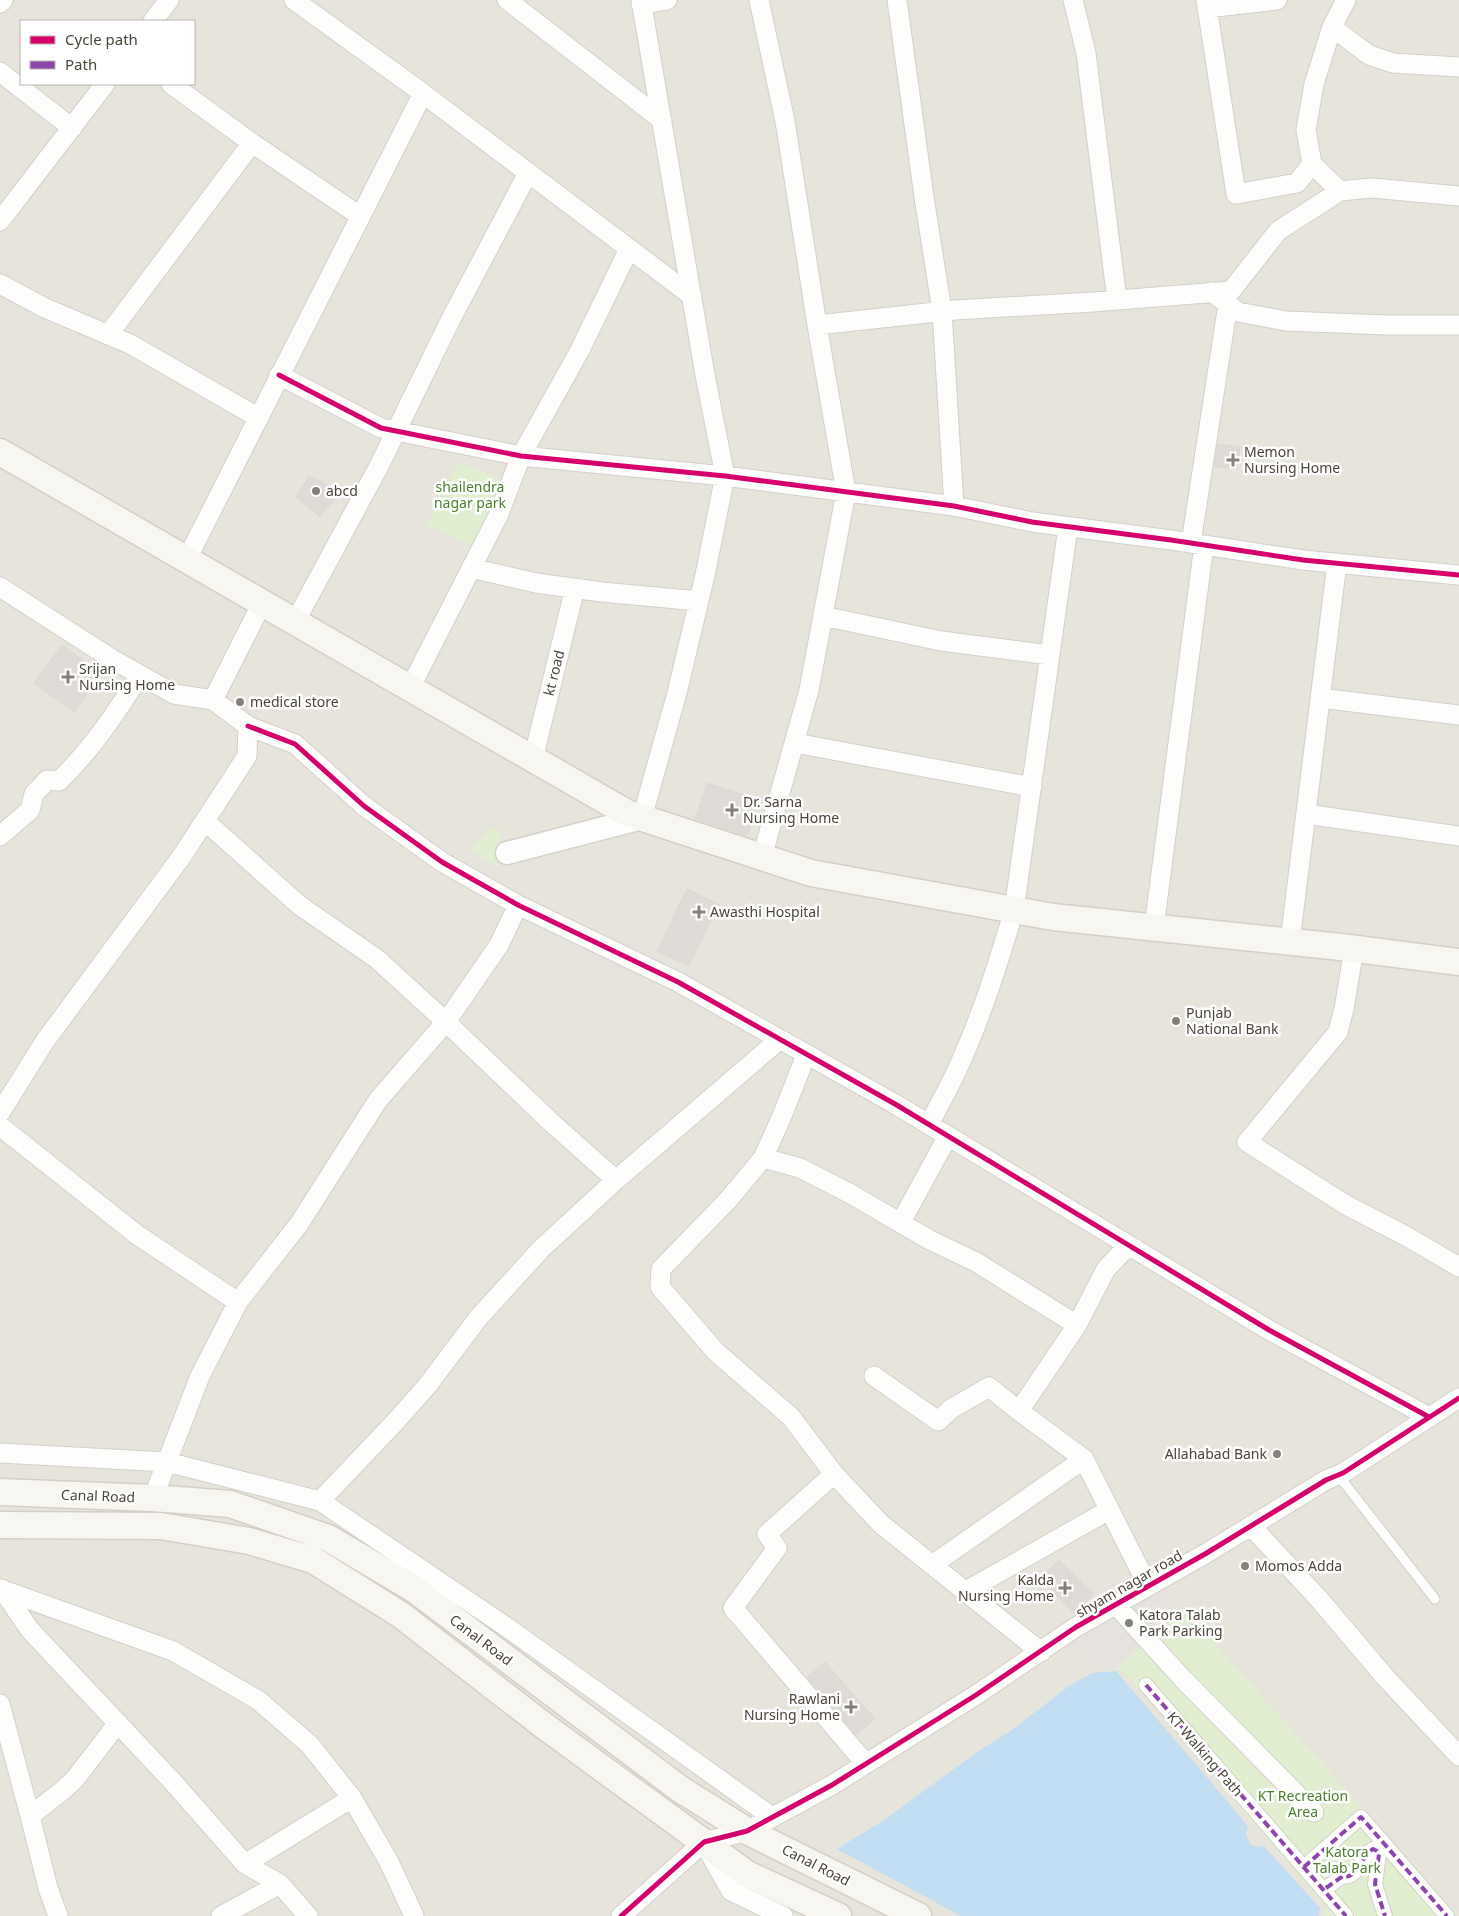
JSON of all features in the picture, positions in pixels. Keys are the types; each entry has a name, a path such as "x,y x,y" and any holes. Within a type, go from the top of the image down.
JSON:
{"main road":[{"path":"0,452 627,813 811,873 1053,917 1290,941 1459,962"},
{"name":"Canal Road","path":"0,1492 153,1498 230,1504 328,1538 414,1589 680,1788 747,1830 918,1916"},
{"name":"Canal Road","path":"0,1524 161,1526 249,1541 313,1560 401,1615 543,1725 747,1874 838,1916"}],"street":[{"path":"0,4 3,0"},
{"path":"153,20 169,0"},
{"path":"294,0 422,93 692,296"},
{"path":"507,0 662,120"},
{"path":"507,854 642,818 677,693 699,601 725,476 641,2 667,0"},
{"path":"759,0 785,120 817,325 846,492 809,690 762,857"},
{"path":"897,0 942,311 954,506"},
{"path":"1073,0 1086,53 1117,300"},
{"path":"1277,0 1206,4 1236,194 1297,183 1312,164"},
{"path":"1340,191 1312,164 1306,130 1314,84 1332,27 1346,0"},
{"path":"1332,27 1369,55 1393,63 1459,67"},
{"path":"0,72 72,128"},
{"path":"1,217 104,85"},
{"path":"172,85 360,216"},
{"path":"187,560 422,93"},
{"path":"108,335 252,142"},
{"path":"295,622 397,431 451,319 528,173"},
{"path":"817,325 942,311 1231,291 1278,231 1340,191 1372,188 1459,196"},
{"path":"410,688 498,516 521,456 580,350 629,249"},
{"path":"0,284 44,308 130,344 259,418"},
{"path":"1212,292 1238,312 1286,321 1386,325 1459,325"},
{"path":"1154,927 1197,544 1228,304"},
{"path":"279,376 381,428 521,456 725,476 954,506 1032,522 1068,527 1337,563 1459,575"},
{"path":"929,1124 957,1071 977,1024 1000,958 1014,910 1068,527"},
{"path":"1290,941 1337,563"},
{"path":"472,568 536,583 699,601"},
{"path":"0,587 112,660 140,676 174,694 213,700 248,726 295,744 364,806 442,862 518,906 678,982 929,1124 1269,1330 1429,1417"},
{"name":"kt road","path":"533,759 575,588"},
{"path":"213,700 262,603"},
{"path":"823,616 941,641 1050,655"},
{"path":"0,836 30,810 34,794 47,780 60,781 78,763 112,720 140,676"},
{"path":"1320,698 1459,715"},
{"path":"0,1113 45,1041 182,856 247,756 248,726"},
{"path":"795,743 1032,787"},
{"path":"1306,814 1459,836"},
{"path":"205,821 298,905 378,959 553,1124 616,1180"},
{"path":"153,1498 200,1376 238,1302 298,1224 378,1100 446,1022 499,945 518,906"},
{"path":"1354,949 1338,1032 1247,1142 1346,1205 1406,1236 1459,1267"},
{"path":"320,1501 427,1386 479,1317 542,1248 616,1180 779,1040"},
{"path":"806,1055 763,1158 728,1200 661,1269 660,1287 716,1352 791,1417 834,1474 881,1524 1041,1652"},
{"path":"0,1126 136,1234 238,1302"},
{"path":"901,1222 948,1136"},
{"path":"763,1158 800,1168 849,1193 930,1240 976,1262 1077,1325"},
{"path":"1019,1411 1077,1325 1106,1269 1129,1245"},
{"path":"874,1376 938,1421 951,1410 989,1387 1084,1459 1148,1586"},
{"name":"shyam nagar road","path":"704,1842 747,1830 832,1785 976,1695 1076,1627 1338,1475 1429,1417 1458,1402"},
{"path":"0,1453 167,1462 320,1501 505,1626 772,1817"},
{"path":"932,1565 1084,1459"},
{"path":"834,1474 767,1534 777,1548 733,1608 866,1764"},
{"path":"966,1591 1109,1510"},
{"path":"1251,1526 1319,1599 1385,1677 1459,1756"},
{"path":"1,1589 30,1630 172,1781 245,1864 280,1884 308,1916"},
{"path":"1,1589 173,1652 258,1700 310,1745 352,1798 389,1862 414,1916"},
{"path":"1116,1604 1182,1678 1314,1812"},
{"name":"KT Walking Path","path":"1146,1685 1346,1916"},
{"path":"0,1704 48,1888 58,1916"},
{"path":"30,1816 75,1779 118,1723"},
{"path":"245,1864 352,1798"},
{"path":"1304,1867 1361,1817 1447,1916"},
{"path":"630,1912 704,1842 732,1891 782,1916"},
{"path":"1326,1888 1343,1876 1353,1876 1367,1853 1376,1850 1379,1854 1376,1886 1385,1916"},
{"path":"221,1916 280,1884"}],"lane":[{"path":"1338,1475 1435,1599"}],"shaded area":[{"path":"0,0 1459,0 1459,1916 0,1916"},
{"name":"Katora Talab Park Parking","path":"1161,1581 1184,1608 1114,1668 1092,1671 1065,1638"}],"green space":[{"name":"shailendra nagar park","path":"458,462 506,481 473,545 427,525"},
{"path":"490,829 501,830 499,840 507,853 495,867 471,849"},
{"name":"Katora Talab Park","path":"1185,1609 1459,1916 1323,1916 1324,1906 1119,1666"}],"water":[{"path":"1116,1671 1248,1827 1246,1834 1250,1844 1256,1847 1264,1846 1320,1908 1319,1916 961,1916 837,1849 884,1820 980,1750 1009,1732 1069,1686 1092,1673"}],"building":[{"path":"1218,444 1240,447 1237,469 1214,466"},
{"name":"abcd","path":"309,476 328,485 336,498 320,517 296,497"},
{"path":"62,645 102,674 74,712 34,683"},
{"path":"707,783 759,799 747,836 695,819"},
{"path":"687,889 719,905 689,966 657,951"},
{"path":"1059,1560 1094,1594 1075,1614 1040,1579"},
{"path":"825,1662 875,1719 856,1735 807,1677"}],"marked path":[{"path":"1146,1685 1346,1916"},
{"path":"1304,1867 1361,1817 1447,1916"},
{"path":"1326,1888 1343,1876 1352,1875 1373,1849 1379,1854 1375,1884 1385,1916"}],"cycle path":[{"path":"279,375 381,428 521,456 725,476 954,506 1032,522 1303,560 1459,575"},
{"path":"248,726 295,744 364,806 442,862 518,905 678,982 895,1104 1269,1330 1429,1417"},
{"path":"621,1916 704,1842 747,1831 832,1785 976,1695 1076,1627 1205,1554 1326,1480 1343,1473 1459,1398"}],"place":[{"name":"Memon Nursing Home","path":"1233,460"},
{"name":"abcd","path":"316,491"},
{"name":"Srijan Nursing Home","path":"68,677"},
{"name":"medical store","path":"240,702"},
{"name":"Dr. Sarna Nursing Home","path":"732,810"},
{"name":"Awasthi Hospital","path":"699,912"},
{"name":"Punjab National Bank","path":"1176,1021"},
{"name":"Allahabad Bank","path":"1277,1454"},
{"name":"Momos Adda","path":"1245,1566"},
{"name":"Kalda Nursing Home","path":"1065,1588"},
{"name":"Katora Talab Park Parking","path":"1129,1623"},
{"name":"Rawlani Nursing Home","path":"851,1707"}],"park label":[{"name":"KT Recreation Area","path":"1303,1804"}]}
